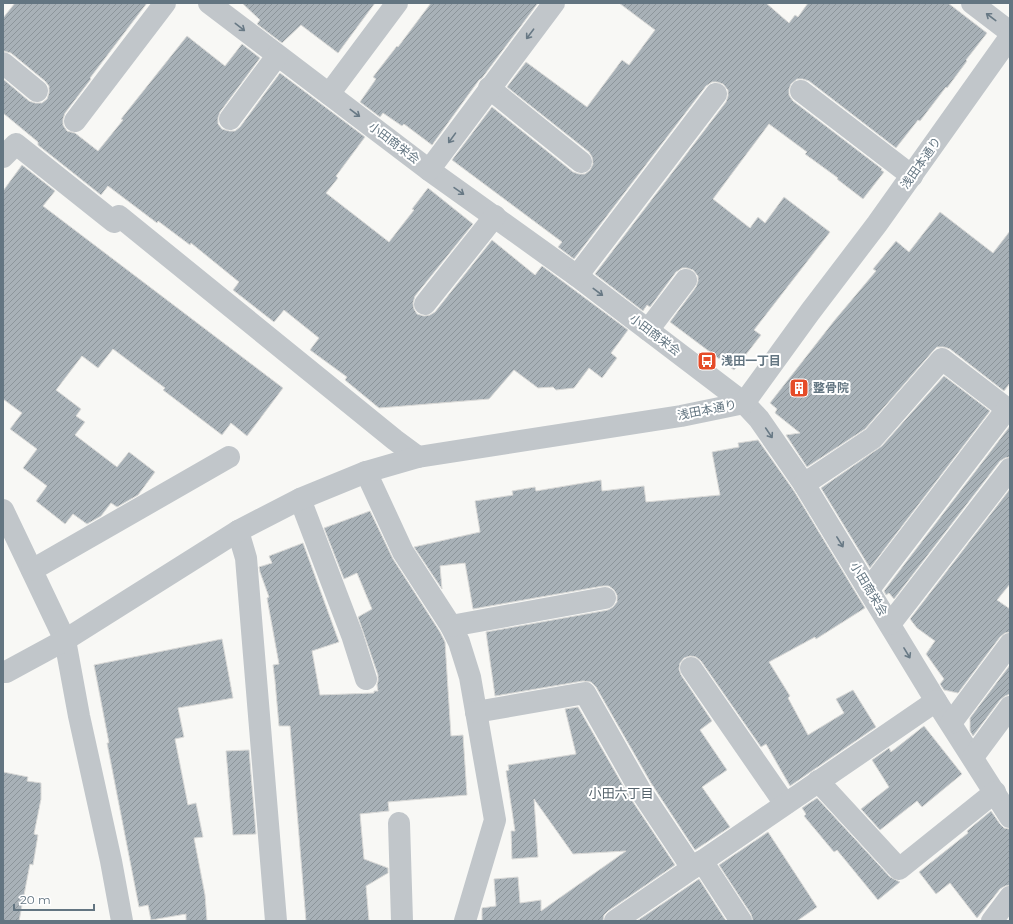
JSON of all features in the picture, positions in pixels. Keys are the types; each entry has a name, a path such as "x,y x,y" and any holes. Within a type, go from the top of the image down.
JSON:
{"street":[{"path":"75,121 165,3"},
{"name":"小田商栄会","path":"209,3 429,170 577,276 744,403 759,419 804,484 936,701 996,792 1010,817"},
{"path":"329,94 397,3"},
{"path":"429,170 554,3"},
{"path":"972,3 1010,32"},
{"name":"浅田本通り","path":"3,672 6,672 65,640 238,531 300,499 366,472 418,457 681,416 744,403 912,176 1010,37"},
{"path":"230,119 278,56"},
{"path":"3,63 37,91"},
{"path":"489,88 581,162"},
{"path":"801,91 912,176"},
{"path":"577,276 716,94"},
{"path":"3,157 16,144 114,222 119,216 418,457"},
{"path":"425,304 495,216"},
{"path":"648,330 686,280"},
{"path":"804,484 873,438 942,359 1008,410 869,589"},
{"path":"32,570 229,457"},
{"path":"890,624 1010,469"},
{"path":"366,472 403,552 451,626 459,642 470,677 495,820 465,921"},
{"path":"300,499 352,636 366,679"},
{"path":"5,516 65,640 79,716 111,861 122,921"},
{"path":"238,531 246,558 276,921"},
{"path":"451,626 605,598"},
{"path":"951,723 1010,644"},
{"path":"690,668 785,804"},
{"path":"476,712 585,693 640,790 741,921"},
{"path":"615,921 936,701"},
{"path":"973,758 1010,707"},
{"path":"818,781 899,869 996,792"},
{"path":"399,823 402,921"},
{"path":"992,921 1010,897"}],"building":[{"path":"15,3 147,3 90,78 91,79 65,113 63,119 63,125 67,131 75,133 98,151 123,120 121,119 187,36 225,66 242,44 260,58 220,112 218,124 222,129 235,131 240,127 280,73 365,137 336,176 338,178 326,193 389,242 414,210 412,209 428,188 473,224 415,296 413,303 417,314 424,316 435,312 492,240 535,275 542,266 628,330 611,353 617,358 602,378 589,368 574,388 556,390 553,387 538,388 514,370 489,399 379,408 345,380 347,377 310,350 319,338 284,310 274,322 233,290 239,282 191,243 190,245 158,221 157,223 108,186 101,195 38,145 38,142 3,113 3,79 29,101 35,103 42,103 47,99 49,93 49,86 45,81 11,53 3,51 3,18"},
{"path":"242,3 375,3 338,53 301,25 282,43 257,24 260,20"},
{"path":"431,3 538,3 479,80 432,145 404,124 402,126 383,113 380,117 360,102 376,79 373,77"},
{"path":"619,3 766,3 789,23 795,15 798,17 808,3 948,3 987,33 947,88 946,87 920,121 918,120 896,148 809,81 797,79 791,84 789,95 793,101 884,172 863,199 837,179 838,178 805,154 807,152 769,124 713,199 750,228 758,217 765,223 784,197 830,232 754,330 761,335 734,370 670,322 696,287 698,276 693,270 682,268 676,272 650,307 647,305 643,311 595,274 726,102 728,90 723,84 712,82 706,86 574,259 558,247 562,242 452,160 492,107 573,172 585,174 590,170 593,164 592,157 589,152 507,87 526,62 587,107 622,60 629,65 655,30"},
{"path":"22,165 55,191 43,206 283,388 247,436 231,423 222,435 163,390 165,388 113,349 98,368 82,356 56,390 81,409 76,416 85,422 75,435 117,467 129,452 155,472 138,495 117,507 111,503 101,516 87,524 73,514 65,524 36,501 47,486 23,468 37,449 10,429 22,413 3,399 3,191"},
{"path":"940,212 993,253 1010,231 1010,383 1004,391 950,349 937,347 865,429 807,467 786,435 800,433 775,413 777,409 770,403 834,321 876,271 873,269 896,241 909,252"},
{"path":"944,376 990,411 870,568 821,488 882,446"},
{"path":"1010,426 1010,457 1000,461 894,599 889,593 886,595 884,591"},
{"path":"758,440 794,491 865,608 816,639 815,637 769,662 790,696 788,698 808,735 844,713 836,699 853,690 876,727 790,786 766,744 761,747 701,661 696,657 690,656 684,658 680,663 679,669 681,675 712,721 700,730 727,770 702,787 730,827 695,850 651,783 596,687 591,682 583,681 495,696 486,632 608,610 617,602 617,595 614,590 609,586 603,586 473,609 465,563 440,566 442,589 414,547 480,532 475,501 513,495 512,491 535,487 536,491 601,480 602,491 644,486 646,502 720,495 712,452 739,447 738,443"},
{"path":"1010,489 1010,584 997,600 1010,609 1010,632 1005,633 1000,637 958,693 944,690 940,684 944,679 926,654 935,641 917,628 910,619"},
{"path":"370,511 393,559 445,642 451,736 463,735 467,795 388,802 389,811 360,814 364,859 388,868 388,873 366,886 369,921 306,921 290,726 279,726 273,665 279,664 267,598 269,597 259,567 272,563 269,556 303,543 339,642 312,651 320,695 374,693 374,691 378,691 378,675 358,617 372,609 357,573 344,579 324,528"},
{"path":"222,639 233,698 178,708 184,737 175,739 188,805 196,803 203,837 194,838 205,895 207,921 186,921 186,914 151,920 148,905 139,907 107,743 109,743 94,665"},
{"path":"1010,665 1010,694 1000,700 973,736 970,731 970,718"},
{"path":"578,707 629,796 675,865 608,911 604,915 603,921 482,921 482,908 496,906 494,879 518,877 520,903 541,900 541,911 626,851 573,854 534,799 538,857 512,859 511,831 515,831 506,771 509,770 508,765 576,754 565,709"},
{"path":"924,726 962,774 922,807 917,801 880,830 861,809 889,787 872,760 889,748 891,752"},
{"path":"249,750 256,834 233,835 226,751"},
{"path":"3,772 28,777 27,781 41,783 41,799 34,834 38,835 33,865 30,864 19,921 3,921"},
{"path":"817,798 890,877 900,882 878,900 837,850 834,852 804,816 806,814 802,808"},
{"path":"991,811 1004,828 1010,829 1010,885 1000,889 977,918 950,883 936,894 919,872 968,833 967,831"},
{"path":"768,832 817,907 797,921 753,921 751,914 719,865"},
{"path":"699,879 726,921 637,921"}],"place":[{"name":"浅田一丁目","path":"707,361"},
{"name":"整骨院","path":"799,388"}],"district":[{"name":"小田六丁目","path":"621,793"}]}
